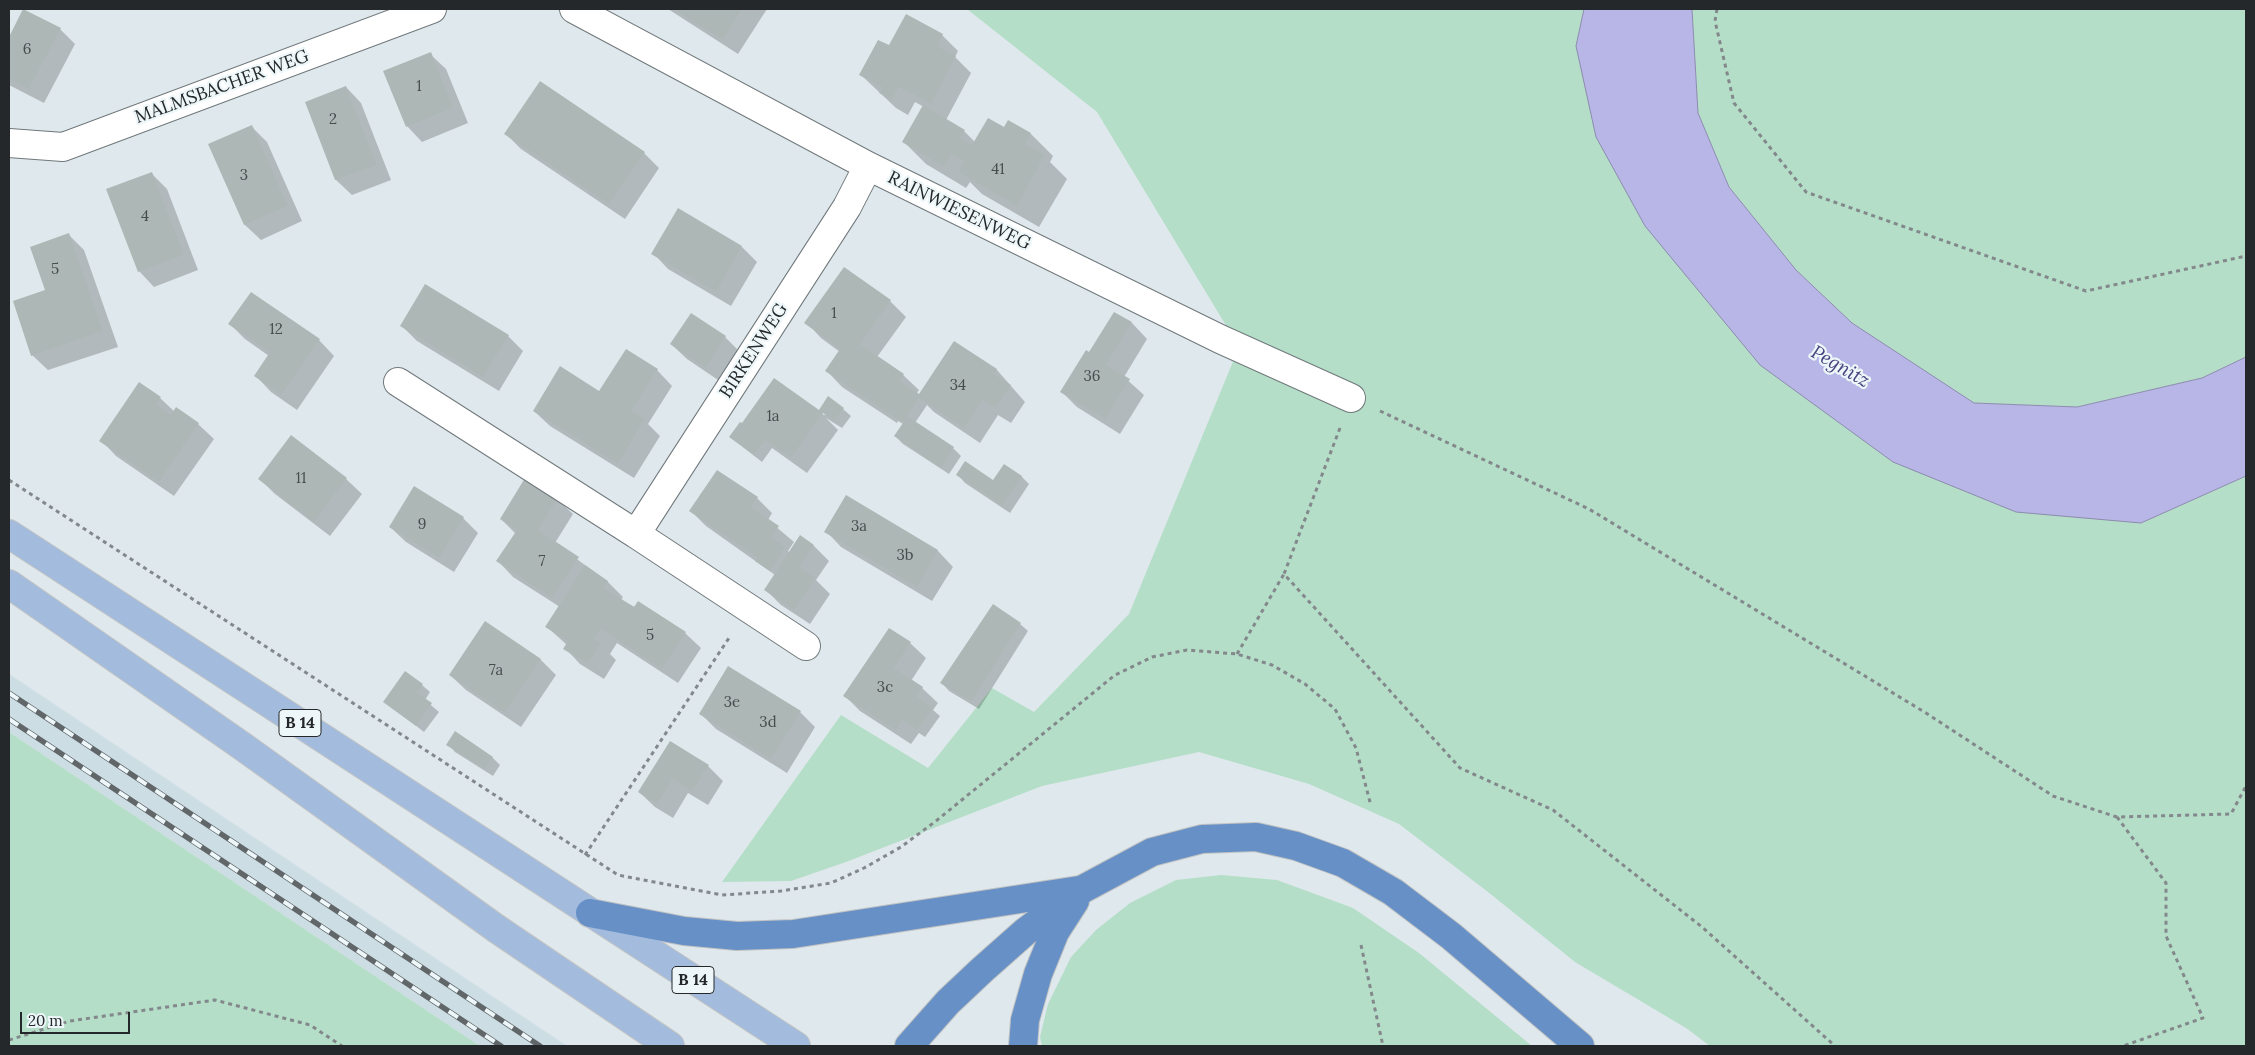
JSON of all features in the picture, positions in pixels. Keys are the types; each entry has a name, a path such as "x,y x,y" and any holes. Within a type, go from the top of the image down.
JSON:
{"highway":[{"path":"909,1046 948,1002 982,970 1026,931 1082,890 1152,852 1202,838 1256,837 1296,846 1343,863 1393,892 1451,936 1580,1046"},
{"path":"590,913 684,931 737,936 793,934 1082,890"},
{"path":"1022,1046 1025,1020 1038,974 1055,932 1082,890"}],"main road":[{"name":"B 14","path":"9,534 796,1046"},
{"path":"9,584 242,746 497,929 670,1046"}],"street":[{"name":"MALMSBACHER WEG","path":"9,143 63,146 432,9"},
{"name":"RAINWIESENWEG","path":"574,9 868,166 1220,339 1351,398"},
{"name":"BIRKENWEG","path":"636,534 847,207 868,166"},
{"path":"398,382 636,534 806,646"}],"path":[{"path":"1717,9 1715,21 1734,104 1806,192 2086,291 2246,256"},
{"path":"1237,654 1284,574 1351,398 1590,509 1926,713 2053,796 2117,816 2231,814 2246,786"},
{"path":"9,480 618,875 722,895 781,892 831,883 864,868 901,847 944,815 1115,675 1152,657 1187,650 1237,654 1272,665 1305,684 1335,709 1356,748 1371,806"},
{"path":"1284,574 1460,768 1553,810 1702,927 1835,1046"},
{"path":"585,855 749,608"},
{"path":"2117,816 2166,883 2166,936 2203,1018 2123,1046"},
{"path":"1361,945 1378,1034 1383,1046"},
{"path":"9,1040 70,1021 215,1000 310,1025 342,1046"}],"shaded area":[{"path":"9,674 567,1046 480,1046 9,732"}],"green space":[{"path":"967,9 1584,9 1576,46 1645,226 2141,523 2246,476 2246,1046 1710,1046 1686,1028 1575,962 1399,824 1309,784 1199,752 1042,786 846,862 791,881 722,882 841,715 928,768 992,688 1034,712 1129,614 1239,347 1097,112"},
{"path":"1692,9 2246,9 2246,357 2202,378 2077,407 1974,403 1852,323 1796,270 1729,187 1698,113"},
{"path":"9,732 480,1046 9,1046"},
{"path":"1221,875 1277,880 1353,908 1419,953 1532,1046 1042,1046 1040,1037 1048,1004 1071,957 1096,930 1130,903 1176,880"}],"water":[{"name":"Pegnitz","path":"1584,9 1692,9 1698,113 1729,187 1796,270 1852,323 1974,403 2077,407 2202,378 2246,357 2246,476 2141,523 2016,512 1893,462 1760,365 1645,226 1596,137 1576,46"}],"building":[{"path":"23,9 61,28 29,89 9,79 9,37"},
{"path":"673,9 742,9 723,40"},
{"path":"906,14 943,34 937,46 956,56 931,104 899,87 892,100 879,93 882,87 859,75 878,40 889,45"},
{"path":"431,52 453,108 406,127 383,71"},
{"path":"540,81 645,152 609,204 504,134"},
{"path":"346,86 377,165 335,180 305,102"},
{"path":"923,105 965,130 960,138 972,145 988,118 1004,127 1008,120 1031,133 1025,144 1045,155 1017,206 958,172 964,161 951,154 944,167 902,142"},
{"path":"252,125 288,206 244,225 208,144"},
{"path":"152,172 184,255 138,272 106,189"},
{"path":"678,208 742,246 716,292 651,254"},
{"path":"69,233 103,331 31,356 13,301 45,290 30,247"},
{"path":"844,267 891,300 860,344 904,374 900,381 919,394 954,341 997,369 994,374 1011,385 995,408 983,400 964,428 919,398 907,416 954,447 941,468 894,436 903,423 825,371 840,349 804,323"},
{"path":"425,284 509,335 483,377 400,326"},
{"path":"251,292 320,339 281,395 254,376 270,352 228,324"},
{"path":"1114,312 1132,322 1106,365 1130,379 1105,419 1060,392 1086,350 1089,352"},
{"path":"691,313 726,336 705,368 670,344"},
{"path":"626,349 658,369 631,411 645,419 618,464 533,411 560,366 599,391"},
{"path":"774,378 819,410 828,396 844,408 834,421 823,413 791,458 765,440 754,455 729,437 740,422 742,423"},
{"path":"139,382 161,397 156,404 171,415 176,407 199,423 159,482 99,441"},
{"path":"291,435 347,478 314,522 258,479"},
{"path":"965,461 993,480 1004,464 1022,476 1002,506 956,475"},
{"path":"717,470 758,497 751,507 779,526 771,537 785,547 770,571 755,561 758,558 689,511"},
{"path":"525,478 558,498 538,530 579,557 552,598 496,561 517,530 500,519"},
{"path":"414,486 464,517 439,558 389,527"},
{"path":"846,495 938,550 917,587 824,532"},
{"path":"800,535 814,545 799,567 816,578 794,610 764,590"},
{"path":"585,565 608,581 604,588 634,607 638,601 686,632 662,669 601,629 594,639 601,643 588,664 563,649 568,641 545,627"},
{"path":"993,604 1021,623 971,702 940,683"},
{"path":"485,621 541,659 505,713 449,675"},
{"path":"889,628 911,642 894,668 923,687 917,697 933,708 917,730 902,720 895,730 843,696"},
{"path":"728,666 801,711 771,759 699,714"},
{"path":"405,671 423,684 417,693 432,703 416,726 383,702"},
{"path":"455,731 493,757 485,769 446,745"},
{"path":"670,741 709,765 692,791 673,779 657,804 638,792"}],"railway":[{"path":"9,693 540,1046"},
{"path":"9,719 501,1046"}]}
